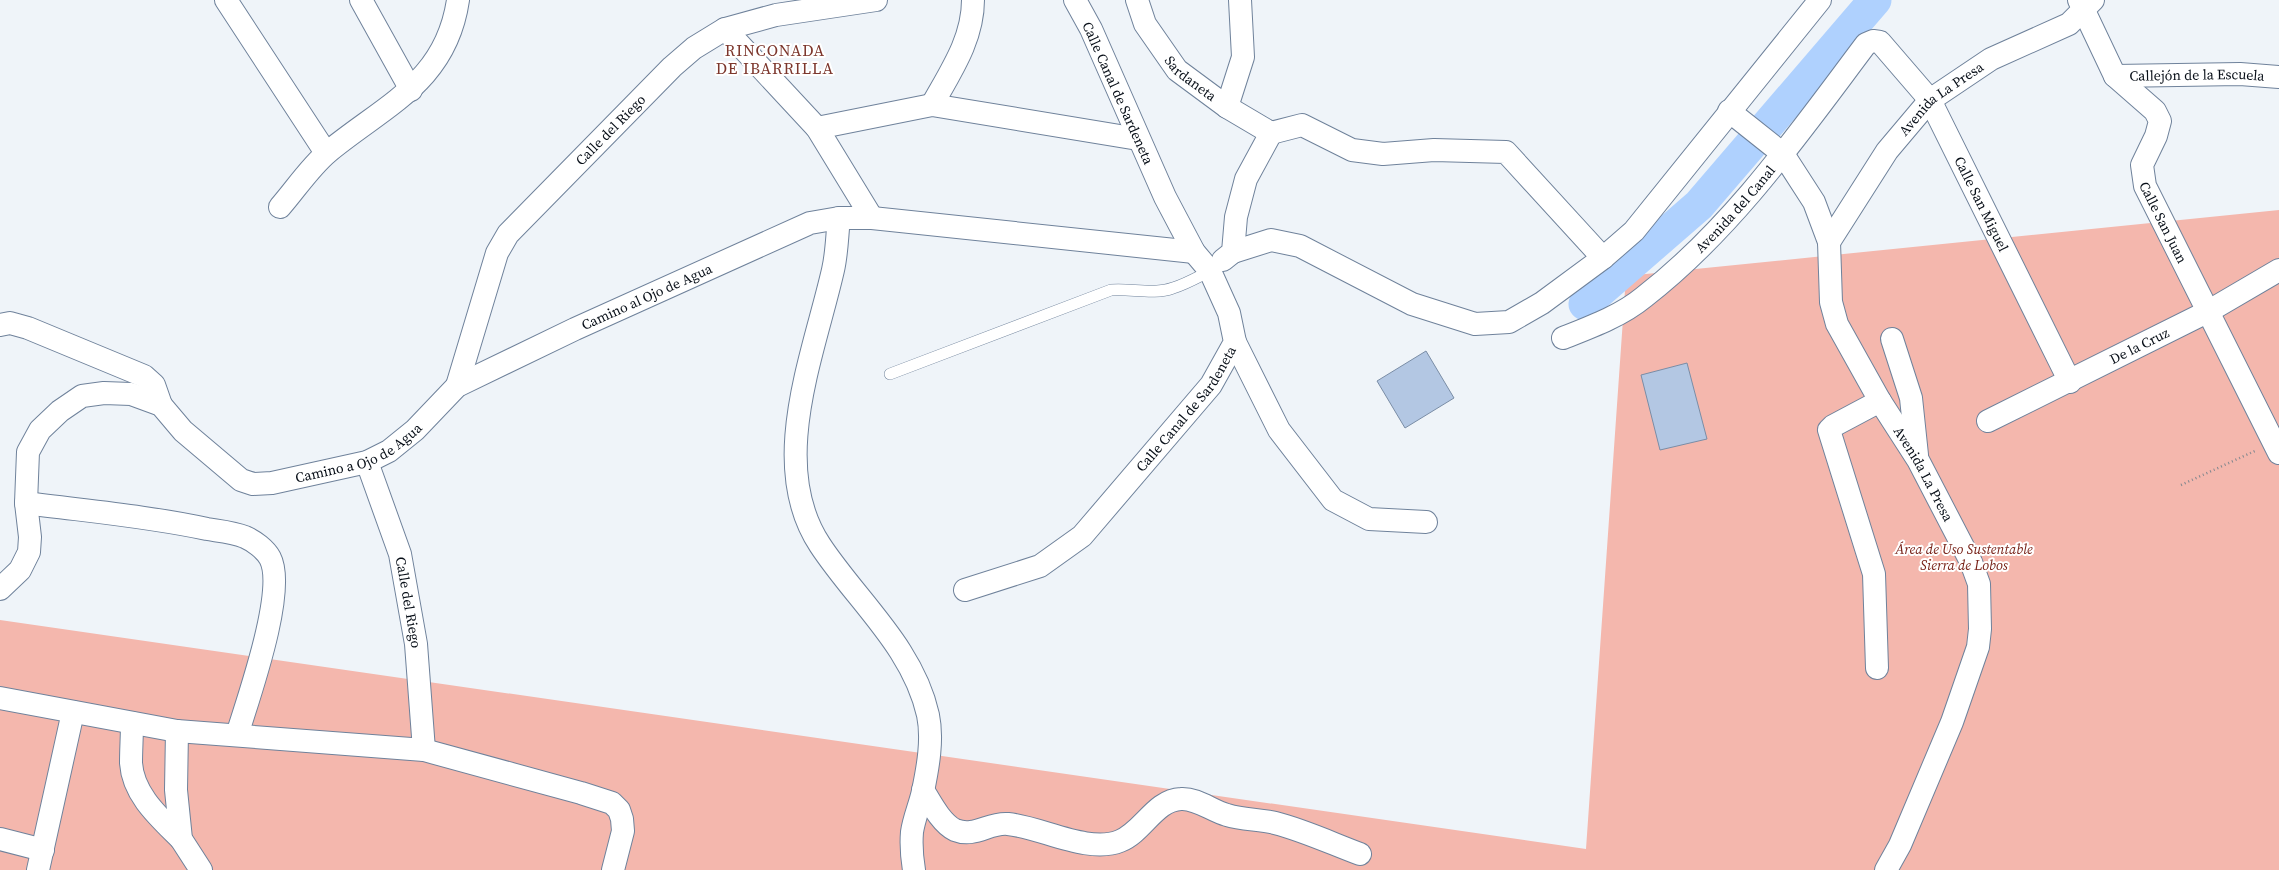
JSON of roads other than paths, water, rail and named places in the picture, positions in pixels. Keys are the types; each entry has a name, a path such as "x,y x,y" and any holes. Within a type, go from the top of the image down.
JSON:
{"street":[{"path":"226,0 326,153"},
{"path":"361,0 411,90"},
{"path":"280,207 326,153 411,90 439,58 449,40 458,0"},
{"name":"Calle del Riego","path":"457,386 497,253 508,234 672,67 694,48 725,29 776,15 836,3 876,0"},
{"path":"932,105 965,46 973,18 973,0"},
{"name":"Calle Canal de Sardeneta","path":"965,590 1040,566 1082,536 1211,386 1235,342 1229,313 1210,271 1194,252 1165,197 1138,139 1091,29 1075,0"},
{"name":"Sardaneta","path":"1137,0 1146,24 1177,70 1227,107 1271,133"},
{"path":"1227,107 1243,57 1240,0"},
{"path":"1210,271 1232,252 1271,240 1300,246 1412,304 1475,324 1510,322 1542,303 1603,258 1634,231 1729,110 1820,0"},
{"name":"Avenida La Presa","path":"1829,242 1886,151 1930,100 1991,59 2069,24 2086,3"},
{"name":"Calle San Juan","path":"2086,3 2115,76 2156,111 2160,121 2156,136 2142,165 2145,186 2209,311 2276,448"},
{"path":"725,29 817,128 872,218"},
{"name":"Calle San Miguel","path":"1873,41 1880,42 1930,100 2070,382"},
{"name":"Avenida del Canal","path":"1563,338 1597,325 1644,298 1703,245 1778,148 1866,44 1873,41"},
{"name":"Callejón de la Escuela","path":"2115,76 2240,74 2279,76"},
{"path":"817,128 932,105 1138,139"},
{"name":"Avenida La Presa","path":"1729,110 1778,148 1814,202 1829,242 1832,302 1837,324 1880,401 1918,460 1971,562 1979,584 1980,629 1978,647 1952,722 1900,845 1886,870"},
{"path":"1232,252 1236,218 1246,179 1271,133 1302,125 1352,150 1383,154 1434,150 1506,152 1603,258"},
{"path":"839,218 834,267 800,403 794,458 798,489 807,519 819,543 886,631 905,659 920,692 928,715 930,740 923,790 912,832 914,870"},
{"name":"Camino al Ojo de Agua","path":"457,386 772,239 810,223 839,218 872,218 1194,252"},
{"name":"De la Cruz","path":"1988,421 2070,382 2209,311 2279,270"},
{"path":"0,325 10,323 28,328 144,376 154,385 161,405"},
{"path":"1892,339 1911,398 1918,460"},
{"path":"1235,342 1279,430 1333,500 1368,519 1426,522"},
{"name":"Camino a Ojo de Agua","path":"161,405 183,431 241,480 253,484 272,483 368,462 389,451 416,430 457,386"},
{"path":"0,589 20,570 29,552 30,537 26,503 28,452 40,430 60,411 82,396 104,393 131,394 161,405"},
{"path":"1877,668 1874,574 1829,430 1833,426 1880,401"},
{"name":"Calle del Riego","path":"368,462 400,554 403,568 416,644 424,750"},
{"path":"26,503 178,522 245,537 261,546 270,558 274,568 274,586 263,648 237,735"},
{"path":"0,698 177,731 424,750 612,803 619,810 622,818 623,831 613,870"},
{"path":"0,839 40,860 73,712"},
{"path":"132,723 131,765 136,786 146,802 181,839 201,870"},
{"path":"177,731 176,790 181,839"},
{"path":"923,790 943,820 954,829 966,833 1006,823 1089,844 1106,845 1121,841 1163,806 1173,800 1183,799 1226,815 1250,821 1274,822 1360,854"}],"lane":[{"path":"890,374 1111,290 1129,289 1153,291 1172,289 1210,271"}],"waterway":[{"path":"1585,304 1699,205 1875,0"}],"district":[{"name":"RINCONADA DE IBARRILLA","path":"775,59"}],"park label":[{"name":"Área de Uso Sustentable Sierra de Lobos","path":"1964,558"}]}
